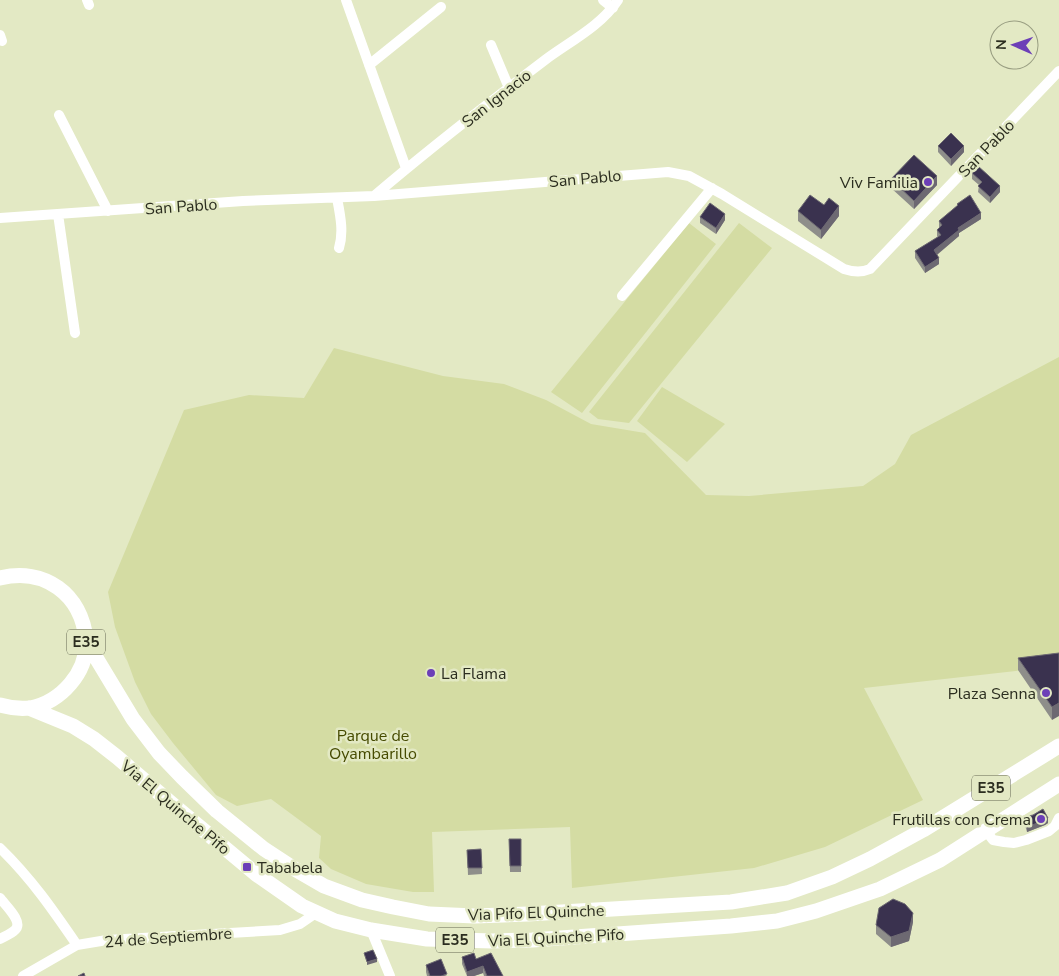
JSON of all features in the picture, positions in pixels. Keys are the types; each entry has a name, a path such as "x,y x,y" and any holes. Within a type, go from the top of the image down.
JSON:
{"highway":[{"name":"E35","path":"4,574 34,576 55,585 72,600 82,620 86,642 83,661 75,678 62,693 45,703 29,708 4,708"},
{"name":"Via Pifo El Quinche","path":"86,642 133,719 160,753 217,811 264,849 324,886 362,900 429,914 475,916 528,914 731,902 787,893 870,859 923,830 1059,746"},
{"name":"Via El Quinche Pifo","path":"29,708 73,726 94,738 256,874 302,906 335,920 371,930 427,939 532,940 777,921 816,911 880,889 940,860 1058,789"}],"street":[{"path":"346,0 406,168"},
{"path":"603,0 615,4"},
{"name":"San Ignacio","path":"374,196 406,168 510,87 594,25 615,4"},
{"path":"369,65 441,7"},
{"path":"491,45 510,87"},
{"name":"San Pablo","path":"0,218 243,202 374,196 668,172 689,176 712,188 844,269 865,271 870,269 1059,71"},
{"path":"59,115 108,211"},
{"path":"622,296 712,188"},
{"path":"337,198 341,227 340,248"},
{"path":"58,214 75,333"},
{"path":"986,831 993,840 1014,843 1050,831 1059,818"},
{"path":"0,848 18,866 49,904 77,946"},
{"path":"0,898 16,918 17,923 15,930 0,939"},
{"name":"24 de Septiembre","path":"23,976 77,946 107,940 132,938 280,930 300,924 316,913"},
{"path":"371,930 390,976"}],"green space":[{"path":"689,223 716,244 582,413 551,392"},
{"path":"739,223 772,248 629,423 598,419 589,412"},
{"name":"Parque de Oyambarillo","path":"334,348 443,376 504,384 546,400 591,424 645,433 706,495 749,496 863,486 895,464 911,435 1059,357 1059,666 864,688 923,800 825,847 754,868 572,888 570,827 432,832 434,892 413,892 366,884 331,869 319,858 321,836 271,799 237,806 216,795 173,743 151,714 135,682 115,627 108,592 184,410 249,395 304,398"},
{"path":"662,387 725,424 687,462 637,421"}],"building":[{"path":"951,133 964,146 951,159 938,146"},
{"path":"914,155 937,176 914,201 891,179"},
{"path":"978,166 1000,186 990,197 978,186 982,182 972,173"},
{"path":"810,195 824,205 829,198 839,206 821,230 798,211"},
{"path":"970,195 981,213 958,228 959,230 934,250 939,258 925,267 915,251 941,235 937,230 942,225 939,221"},
{"path":"710,203 725,214 716,228 700,217"},
{"name":"Plaza Senna","path":"1059,653 1059,703 1052,707 1018,658"},
{"path":"1043,809 1048,818 1027,827 1024,817 1033,815"},
{"path":"509,839 521,839 521,866 510,866"},
{"path":"481,849 482,868 468,868 467,850"},
{"path":"893,899 905,904 913,913 909,931 891,937 876,925 879,908"},
{"path":"373,950 377,959 367,962 364,953"},
{"path":"474,953 476,959 491,953 503,976 487,976 483,966 467,972 462,957"},
{"path":"441,959 447,974 430,976 426,965"}],"place":[{"name":"Viv Familia","path":"928,182"},
{"name":"La Flama","path":"431,673"},
{"name":"Plaza Senna","path":"1046,693"},
{"name":"Frutillas con Crema","path":"1041,819"},
{"name":"Tababela","path":"247,867"}]}
